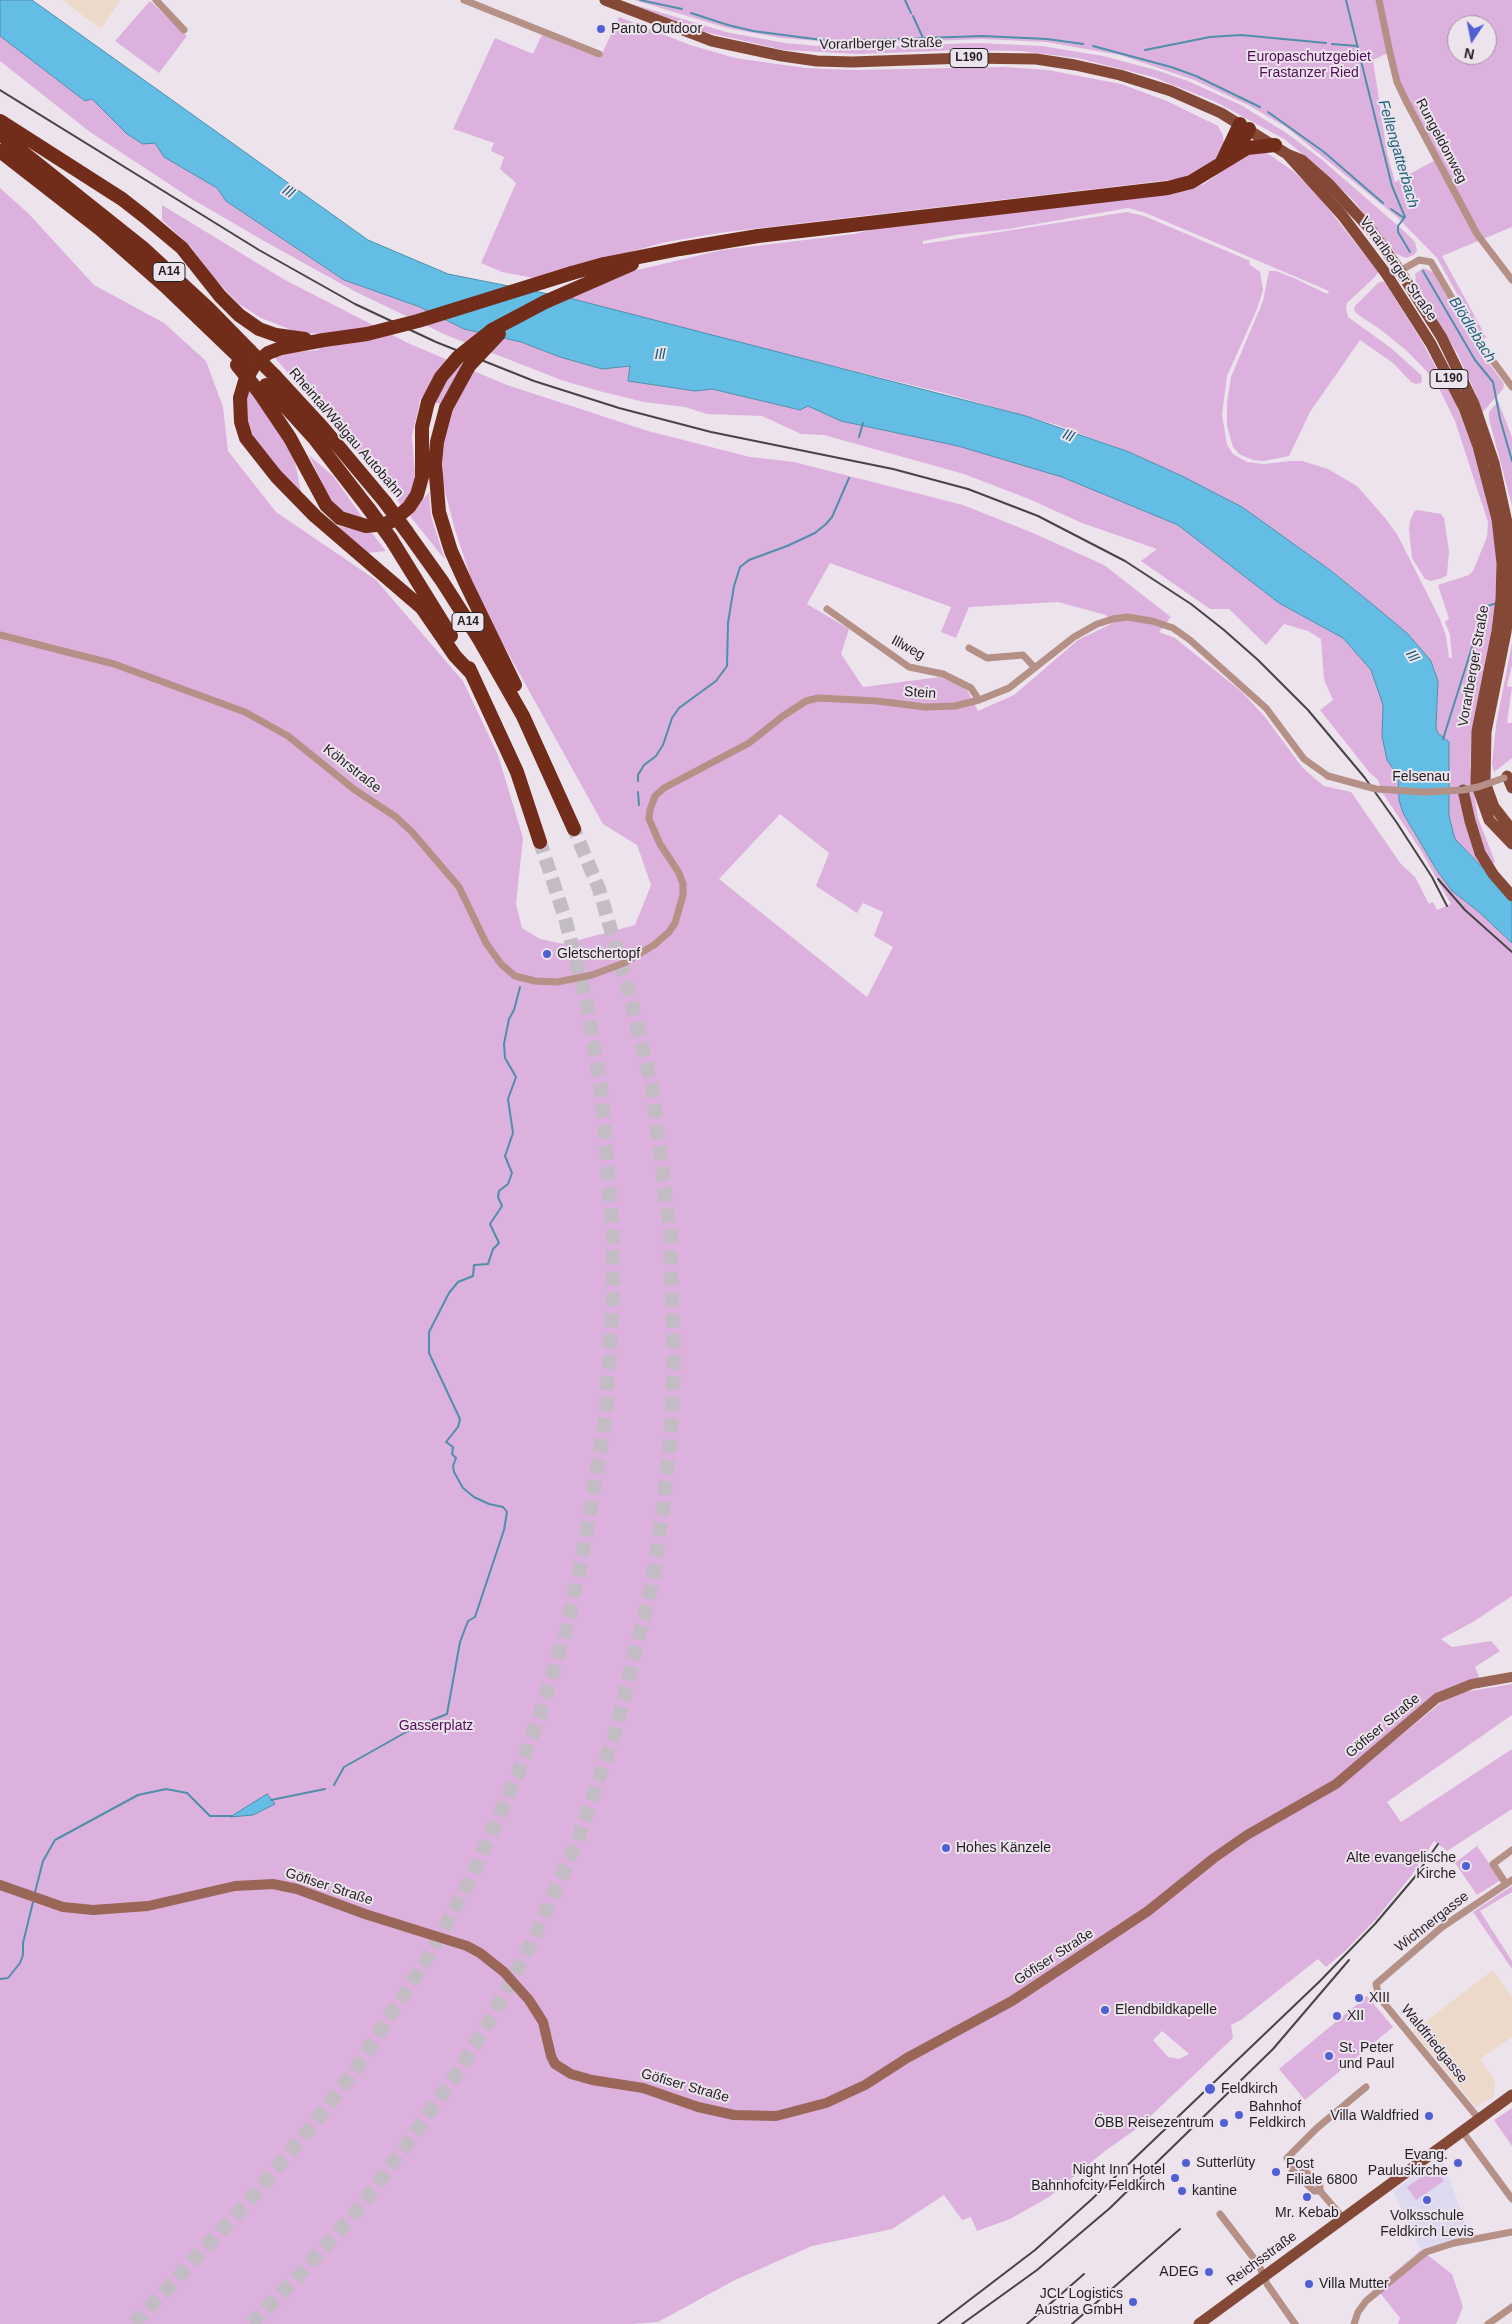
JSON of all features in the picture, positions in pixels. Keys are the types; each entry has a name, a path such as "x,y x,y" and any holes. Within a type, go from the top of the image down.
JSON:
{"highway":[{"path":"0,121 122,199 182,248 220,296 239,316 259,329 276,335 324,340"},
{"path":"1234,155 1244,127"},
{"path":"1221,164 1244,127"},
{"name":"Rheintal/Walgau Autobahn","path":"0,134 143,248 209,309 243,359"},
{"path":"472,674 455,656 422,608 315,516 276,476 246,438 241,422 240,398 245,381 255,364 268,353 281,348 367,334 418,321 572,273 613,262 649,257 680,249 758,236 1168,188 1191,182 1247,148 1275,145"},
{"name":"Rheintal/Walgau Autobahn","path":"0,151 114,241 243,359 314,438 370,508 434,605 472,674 516,772 540,842"},
{"path":"267,384 290,438 326,505 340,518 354,524 366,526 385,524 394,520 409,507 417,495 422,476 422,427 428,402 441,377 458,357 492,330 545,302 649,257"},
{"path":"518,317 483,350 470,366 451,396 437,442 435,464 440,512 451,551 521,697 523,716"},
{"name":"Rheintal/Walgau Autobahn","path":"267,384 324,428 385,502 442,581 479,639 523,716 574,829"}],"main road":[{"name":"Vorarlberger Straße","path":"605,0 686,32 738,47 817,61 1036,59 1120,75 1171,90 1244,127 1287,154 1342,215 1387,275 1431,344 1464,408 1484,465 1495,507 1501,553 1502,599 1477,731 1475,775 1480,799 1489,820 1512,844"},
{"name":"Vorarlberger Straße","path":"1287,154 1302,160 1350,206 1400,271 1442,338 1474,404 1494,462 1505,507 1511,564 1509,615 1486,732 1484,765 1485,782 1494,807 1512,830"},
{"path":"1508,775 1512,788"},
{"path":"1464,790 1470,822 1480,853 1493,874 1512,896"},
{"name":"Göfiser Straße","path":"0,1885 63,1907 120,1909 148,1906 235,1886 273,1884 297,1889 365,1914 467,1946 480,1953 504,1972 529,2000 543,2022 551,2056 556,2064 571,2074 592,2080 643,2088 698,2107 734,2115 776,2116 826,2103 865,2085 907,2058 1041,1983 1148,1910 1214,1858 1248,1835 1326,1790 1437,1698 1456,1690 1512,1677"},
{"name":"Reichsstraße","path":"1199,2324 1512,2095"}],"street":[{"path":"156,0 184,30"},
{"path":"464,0 599,54"},
{"name":"Rungeldonweg","path":"1379,0 1397,82 1406,101 1477,234 1512,280"},
{"path":"1387,275 1400,271 1419,260 1431,262 1471,331 1512,387"},
{"name":"Illweg","path":"827,609 909,667 942,674 971,688 979,700"},
{"name":"Stein","path":"624,963 654,945 669,932 680,911 684,895 679,873 660,844 649,819 650,810 656,796 664,788 749,743 806,701 818,698 877,701 925,707 955,706 979,700 1008,688 1074,637 1097,624 1113,619 1128,617 1162,624 1190,640 1244,687 1278,721 1304,759 1328,776"},
{"name":"Köhrstraße","path":"0,635 11,640 74,652 114,664 245,712 288,736 355,790 396,817 412,832 458,887 486,943 501,964 515,976 535,981 557,982 592,975 624,963"},
{"path":"969,648 987,658 1023,655 1035,668"},
{"name":"Felsenau","path":"1328,776 1376,789 1426,792 1464,790 1478,787 1508,775"},
{"name":"Wichnergasse","path":"1376,1984 1455,1917 1509,1882 1493,1864 1512,1850"},
{"name":"Waldfriedgasse","path":"1376,1984 1379,1996 1478,2119"},
{"path":"1343,2218 1320,2191 1320,2186 1298,2164 1292,2163 1287,2158 1366,2087"},
{"path":"1462,2131 1512,2199"},
{"path":"1220,2214 1259,2265 1295,2324"},
{"path":"1354,2324 1358,2312 1366,2301 1426,2252 1454,2243 1512,2232"},
{"path":"1488,2324 1512,2307"}],"shaded area":[{"path":"62,0 120,0 101,29"},
{"path":"1493,1970 1512,1997 1512,2037 1480,2059 1495,2080 1494,2096 1476,2107 1413,2031"},
{"name":"Volksschule Feldkirch Levis","path":"1441,2156 1471,2238 1422,2252 1393,2191"}],"green space":[{"path":"619,0 726,32 785,43 841,48 977,43 1042,46 1103,56 1156,70 1188,81 1241,105 1288,134 1321,159 1404,231 1415,242 1417,251 1414,255 1406,258 1396,254 1354,201 1316,165 1284,139 1214,101 1153,77 1077,58 1020,51 961,50 859,54 784,50 705,32"},
{"name":"Europaschutzgebiet Frastanzer Ried","path":"634,0 1512,0 1512,227 1442,256 1486,337 1484,339 1471,319 1437,258 1397,217 1286,127 1248,105 1194,80 1120,55 1046,42 982,39 857,44 781,38 727,28","holes":["1388,53 1407,98 1439,158 1395,182 1387,153 1373,60"]},
{"path":"150,1 187,36 159,73 115,41"},
{"path":"619,17 690,45 735,58 805,68 853,70 1005,67 1048,70 1121,84 1167,101 1218,126 1223,135 1224,144 1216,160 1190,176 1170,180 726,232 666,242 534,278 502,272 481,263 516,183 500,169 504,157 491,151 494,143 453,129 495,38 533,54 542,35 600,58"},
{"name":"Gasserplatz","path":"0,36 85,101 92,99 127,134 143,143 155,143 165,157 217,188 226,201 344,280 420,307 464,329 521,342 560,357 601,369 630,366 628,381 695,391 712,389 799,410 808,406 841,421 958,446 1062,477 1178,525 1279,603 1343,638 1371,670 1383,705 1382,736 1387,760 1398,776 1399,800 1403,813 1436,869 1452,891 1479,912 1512,943 1512,1596 1473,1622 1441,1639 1452,1647 1491,1641 1500,1651 1475,1667 1480,1679 1459,1684 1437,1694 1358,1771 1443,1701 1464,1692 1512,1684 1512,1715 1387,1802 1401,1822 1512,1749 1512,1809 1447,1851 1434,1841 1411,1876 1376,1919 1344,1952 1326,1967 1318,1959 1241,2020 1231,2025 1233,2038 1139,2127 1105,2151 1049,2197 1010,2219 977,2231 971,2217 962,2220 944,2195 892,2229 812,2246 735,2280 658,2322 633,2324 0,2324 0,188 29,214 94,285 164,323 206,361 223,407 228,451 276,512 376,580 463,681 498,755 523,838 516,904 522,928 540,939 564,944 635,925 651,885 637,845 603,824 477,597 455,530 442,480 444,433 453,409 421,397 412,436 415,474 411,494 402,506 335,425 274,357 285,353 319,350 316,333 302,334 261,318 239,304 216,280 191,247 162,220 162,205 285,280 410,344 507,385 648,431 750,457 794,462 963,505 1033,533 1104,565 1171,617 1159,632 1175,638 1242,692 1265,717 1302,767 1324,786 1351,792 1401,864 1415,877 1429,904 1433,902 1437,910 1451,904 1420,849 1382,792 1378,780 1369,772 1320,710 1333,700 1324,680 1321,639 1308,631 1284,624 1266,645 1229,609 1210,609 1141,561 1157,549 1082,523 1029,499 964,474 824,435 801,434 762,416 707,414 685,407 644,402 603,392 564,381 446,335 356,292 192,199 90,132 0,61","holes":["830,563 951,607 941,632 956,638 969,607 1058,602 1106,615 1111,624 1078,640 1014,695 978,711 967,690 940,677 863,687 841,654 849,629 807,604","780,814 829,853 816,886 857,913 863,903 883,912 874,936 893,947 867,997 719,879","1162,2031 1189,2054 1179,2059 1168,2057 1153,2040"]},
{"path":"1264,151 1293,171 1317,194 1378,272 1347,303 1348,317 1391,348 1421,375 1422,379 1421,383 1411,382 1393,363 1360,340 1310,412 1289,456 1264,461 1253,460 1239,454 1233,447 1227,426 1227,403 1231,377 1263,301 1269,271 1276,271 1294,278 1327,294 1329,291 1146,213 1128,208 1008,229 955,235 923,241 923,244 1127,212 1144,216 1250,261 1249,264 1260,272 1263,290 1257,309 1227,376 1222,415 1227,445 1233,454 1247,462 1264,464 1302,461 1328,469 1357,486 1386,519 1398,536 1440,619 1446,636 1449,658 1452,658 1450,635 1445,622 1449,619 1438,585 1469,575 1473,571 1487,537 1488,522 1455,421 1435,380 1407,351 1354,310 1355,306 1378,283 1383,281 1386,284 1422,342 1455,402 1473,447 1493,521 1497,553 1495,613 1472,731 1470,767 1478,818 1495,862 1483,868 1455,839 1449,816 1449,742 1438,733 1436,728 1438,696 1435,670 1431,661 1408,634 1330,570 1242,507 1182,476 1129,452 1057,425 948,394 671,326 569,298 633,271 722,250 854,234 878,228 1173,194 1204,184 1237,157"},
{"path":"1423,268 1433,272 1468,334 1504,384 1503,389 1481,414 1476,394 1458,355 1416,283 1415,274"},
{"path":"248,388 270,416 294,457 302,497 258,446 244,415"},
{"path":"1498,401 1512,437 1512,506 1489,419 1489,412"},
{"path":"309,455 333,476 363,518 347,517 328,496"},
{"path":"429,492 431,516 445,560 410,516"},
{"path":"1417,510 1441,514 1444,518 1449,551 1447,575 1442,578 1431,581 1425,579 1412,558 1409,530 1410,521"},
{"path":"337,526 371,532 386,551 367,553"},
{"path":"1512,643 1512,665 1507,686 1512,687 1507,723 1512,723 1512,758 1494,772 1492,764 1496,725"},
{"path":"1477,1846 1501,1880 1477,1895 1455,1863"},
{"path":"1512,1886 1512,1892 1480,1911 1512,1961 1512,1969 1473,1912"},
{"path":"1367,1996 1393,2027 1305,2100 1279,2069"},
{"path":"1512,2108 1512,2146 1494,2120"},
{"path":"1435,2168 1444,2181 1416,2200 1407,2187"},
{"path":"1421,2250 1452,2274 1463,2307 1456,2324 1398,2324 1400,2318 1376,2288"}],"water":[{"name":"Ill","path":"0,0 32,0 368,240 448,274 569,298 1026,416 1129,452 1182,476 1242,507 1330,570 1377,608 1408,634 1431,661 1438,681 1436,728 1438,733 1449,742 1449,816 1455,839 1483,868 1512,889 1512,943 1479,912 1452,891 1436,869 1403,813 1399,800 1398,776 1387,760 1382,736 1383,705 1371,670 1343,638 1279,603 1178,525 1062,477 958,446 841,421 808,406 800,410 712,389 695,391 628,381 630,366 602,369 560,357 521,342 464,329 420,307 344,280 226,201 217,188 164,157 155,143 143,144 127,134 92,99 85,101 0,36"},
{"path":"267,1794 275,1804 253,1815 230,1817"}],"waterway":[{"path":"640,0 682,9"},
{"path":"905,0 911,13"},
{"name":"Fellengatterbach","path":"1346,0 1392,186 1405,217 1398,226 1398,232 1410,252"},
{"path":"691,13 753,31 830,41"},
{"path":"913,16 923,38"},
{"path":"1145,50 1210,37 1241,35 1326,43"},
{"path":"840,41 982,36 1047,39 1083,44"},
{"path":"1332,44 1357,46"},
{"path":"1093,46 1171,67 1196,76 1260,107"},
{"path":"1268,112 1324,152 1383,203"},
{"path":"1391,209 1404,218"},
{"name":"Blödlebach","path":"1423,271 1475,360 1493,382 1500,419 1512,461"},
{"path":"859,437 863,423"},
{"path":"638,781 638,775 644,765 656,756 663,745 672,718 679,708 716,681 727,666 728,623 734,586 740,567 749,560 815,533 832,517 849,478"},
{"name":"Blödlebach","path":"1443,739 1474,641 1481,608 1497,603"},
{"path":"638,792 639,805"},
{"path":"334,1785 344,1767 417,1726 447,1714 460,1642 468,1621 475,1617 504,1530 507,1512 503,1507 489,1504 474,1497 463,1488 454,1472 453,1466 456,1458 452,1454 453,1447 446,1442 458,1427 460,1419 429,1353 429,1332 449,1293 458,1282 473,1276 474,1265 488,1264 493,1249 499,1243 490,1224 502,1206 498,1197 499,1191 508,1184 512,1173 505,1156 513,1133 508,1099 516,1077 505,1058 504,1044 509,1019 514,1010 520,987"},
{"path":"35,1892 43,1861 55,1840 138,1795 166,1789 187,1793 210,1816 232,1816"},
{"path":"271,1800 325,1789"},
{"path":"0,1979 8,1978 20,1963 33,1902"}],"tunnel":[{"path":"251,2324 301,2273 361,2206 461,2067 490,2020 531,1944 577,1842 615,1733 652,1584 663,1510 671,1432 674,1363 670,1233 652,1087 630,996 599,889 574,829"},
{"path":"134,2324 256,2193 310,2128 355,2070 430,1954 470,1880 517,1776 539,1718 566,1630 580,1569 605,1422 613,1296 613,1235 601,1088 587,1006 565,918 540,842"}],"railway":[{"path":"0,90 259,250 355,304 436,342 534,381 619,408 711,432 893,469 968,489 1038,516 1125,561 1191,604 1224,630 1258,660 1308,710 1365,778 1397,823 1432,877 1447,906"},
{"path":"1438,879 1465,910 1512,952"},
{"path":"938,2324 1035,2250 1092,2199 1320,1981 1375,1924 1414,1878 1438,1844"},
{"path":"962,2324 1037,2270 1110,2208 1273,2049 1349,1960"},
{"path":"1072,2324 1180,2229"},
{"path":"1027,2324 1084,2274"}],"place":[{"name":"Panto Outdoor","path":"601,29"},
{"name":"Gletschertopf","path":"547,954"},
{"name":"Hohes Känzele","path":"946,1848"},
{"name":"Alte evangelische Kirche","path":"1466,1866"},
{"name":"XIII","path":"1359,1998"},
{"name":"Elendbildkapelle","path":"1105,2010"},
{"name":"XII","path":"1337,2016"},
{"name":"St. Peter und Paul","path":"1329,2056"},
{"name":"Feldkirch","path":"1210,2089"},
{"name":"Bahnhof Feldkirch","path":"1239,2115"},
{"name":"Villa Waldfried","path":"1429,2116"},
{"name":"ÖBB Reisezentrum","path":"1224,2123"},
{"name":"Sutterlüty","path":"1186,2163"},
{"name":"Evang. Pauluskirche","path":"1458,2163"},
{"name":"Post Filiale 6800","path":"1276,2172"},
{"name":"Night Inn Hotel Bahnhofcity Feldkirch","path":"1175,2178"},
{"name":"kantine","path":"1182,2191"},
{"name":"Mr. Kebab","path":"1307,2197"},
{"name":"Volksschule Feldkirch Levis","path":"1427,2200"},
{"name":"ADEG","path":"1209,2272"},
{"name":"Villa Mutter","path":"1309,2284"},
{"name":"JCL Logistics Austria GmbH","path":"1133,2302"}]}
